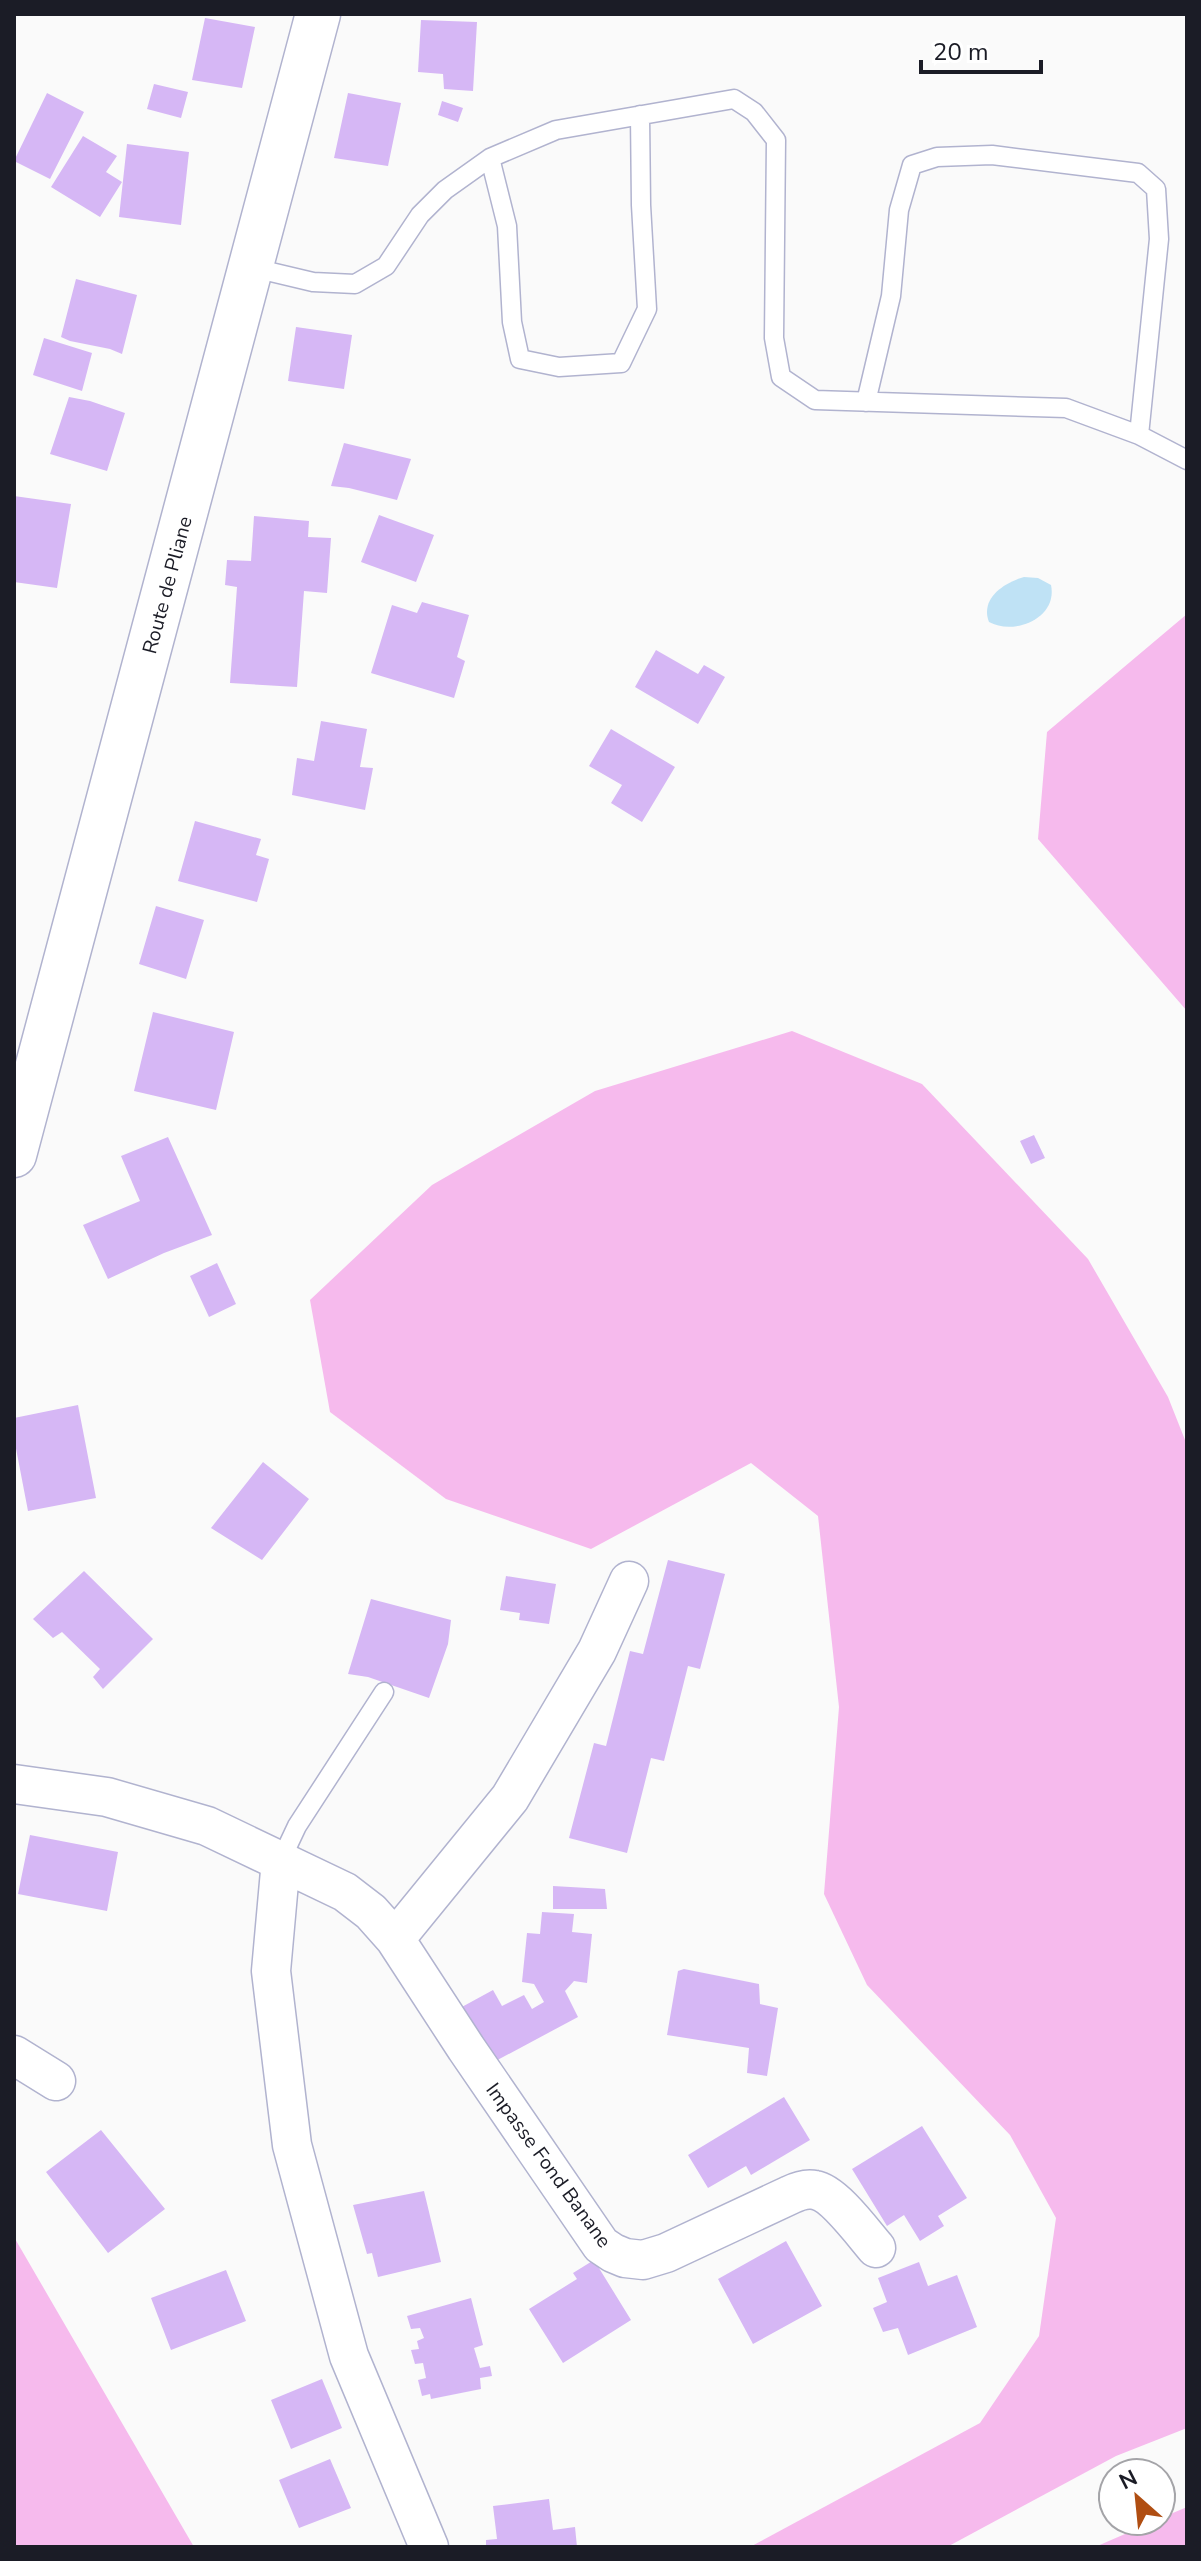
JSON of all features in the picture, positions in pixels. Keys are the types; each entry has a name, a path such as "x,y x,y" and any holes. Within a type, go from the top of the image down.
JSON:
{"street":[{"name":"Route de Pliane","path":"14,1155 318,14"},
{"path":"395,1939 510,1798 597,1651 629,1581"},
{"name":"Impasse Fond Banane","path":"14,1784 107,1797 207,1826 345,1892 371,1912 395,1939 601,2245 613,2253 643,2260 802,2190 815,2189 827,2194 876,2248"},
{"path":"281,1860 271,1971 292,2145 349,2356 429,2547"},
{"path":"14,2055 56,2081"}],"lane":[{"path":"250,267 313,282 355,284 386,266 420,215 445,190 490,158 556,130 734,99 754,112 776,140 774,338 781,377 815,400 1066,408 1139,435 1187,460"},
{"path":"490,158 507,226 512,322 520,359 559,367 621,363 647,309 640,115"},
{"path":"866,402 891,296 899,210 912,165 937,157 992,155 1138,173 1156,189 1159,239 1139,435"},
{"path":"281,1860 297,1826 384,1692"}],"shaded area":[{"path":"1187,614 1187,1011 1038,839 1047,732"},
{"path":"792,1031 922,1084 1088,1259 1168,1397 1187,1445 1187,2428 1114,2457 1097,2457 1097,2466 947,2547 750,2547 980,2423 1039,2336 1056,2218 1010,2135 867,1985 824,1894 839,1707 818,1516 751,1463 591,1549 446,1499 330,1412 310,1300 432,1185 595,1091"},
{"path":"14,2237 194,2547 14,2547"},
{"path":"1187,2507 1187,2547 1095,2547 1118,2537 1177,2537 1177,2511"}],"water":[{"path":"1024,577 1038,578 1051,585 1048,607 1032,621 1021,625 999,626 989,622 988,606 995,593 1008,583"}],"building":[{"path":"205,18 255,27 242,88 192,80"},
{"path":"421,20 477,22 473,91 444,89 443,74 418,72"},
{"path":"154,84 188,92 181,118 147,109"},
{"path":"47,93 84,112 50,179 14,161"},
{"path":"348,93 401,103 388,166 334,158"},
{"path":"442,101 463,108 458,122 438,115"},
{"path":"83,136 117,156 106,172 122,182 100,217 51,187"},
{"path":"127,144 189,152 181,225 119,217"},
{"path":"76,279 137,295 122,354 61,337"},
{"path":"296,327 352,335 344,389 288,381"},
{"path":"44,338 92,353 82,391 33,375"},
{"path":"69,397 125,413 107,471 50,454"},
{"path":"344,443 411,459 397,500 331,486"},
{"path":"14,496 71,504 57,588 14,582"},
{"path":"379,515 434,535 416,582 361,562"},
{"path":"254,516 309,521 308,537 331,538 327,593 304,591 297,687 230,683 237,587 225,585 227,560 251,561"},
{"path":"422,602 469,615 457,657 465,661 454,698 371,673 392,605 417,613"},
{"path":"656,650 698,674 704,665 725,677 698,724 635,687"},
{"path":"321,721 367,729 360,767 373,768 365,810 292,795 297,758 314,761"},
{"path":"611,729 675,767 642,822 611,803 622,785 589,766"},
{"path":"195,821 261,839 256,855 269,859 257,902 178,881"},
{"path":"156,906 204,920 186,979 139,964"},
{"path":"153,1012 234,1032 216,1110 134,1091"},
{"path":"1034,1135 1045,1158 1031,1164 1020,1141"},
{"path":"168,1137 212,1235 108,1279 83,1225 140,1201 121,1156"},
{"path":"217,1263 236,1304 209,1317 190,1276"},
{"path":"78,1405 96,1498 28,1511 14,1438 14,1418"},
{"path":"263,1462 309,1499 262,1560 211,1528"},
{"path":"668,1560 725,1574 700,1669 688,1666 664,1761 651,1758 627,1853 569,1838 594,1743 606,1746 630,1651 643,1654"},
{"path":"84,1571 153,1639 103,1689 93,1677 100,1669 62,1632 53,1638 33,1619"},
{"path":"506,1576 556,1584 549,1624 519,1620 520,1613 500,1610"},
{"path":"371,1599 451,1620 448,1644 429,1698 368,1677 348,1674"},
{"path":"30,1835 118,1852 107,1911 18,1894"},
{"path":"553,1886 605,1889 607,1909 553,1909"},
{"path":"542,1912 574,1914 572,1932 592,1934 587,1983 574,1981 565,1991 578,2017 490,2064 460,2008 493,1990 502,2006 524,1995 532,2009 544,2002 534,1984 522,1982 527,1933 540,1934"},
{"path":"684,1969 759,1984 760,2004 778,2008 767,2076 747,2073 749,2048 667,2035 678,1971"},
{"path":"784,2097 810,2140 751,2175 746,2166 708,2188 688,2155"},
{"path":"922,2126 967,2198 938,2216 944,2226 920,2241 904,2215 887,2226 852,2169"},
{"path":"101,2130 165,2209 108,2253 46,2172"},
{"path":"424,2191 441,2262 378,2277 372,2253 367,2254 353,2205"},
{"path":"786,2241 822,2306 753,2344 718,2279"},
{"path":"594,2260 631,2320 563,2363 529,2309 577,2279 573,2273"},
{"path":"919,2262 928,2286 957,2275 977,2327 908,2355 898,2328 883,2332 873,2308 887,2302 878,2278"},
{"path":"226,2270 246,2321 171,2350 151,2298"},
{"path":"471,2298 483,2345 474,2348 480,2368 490,2366 492,2376 480,2378 481,2389 431,2399 430,2394 422,2396 418,2380 426,2378 423,2363 415,2364 411,2350 419,2349 417,2341 424,2338 420,2328 411,2329 407,2316"},
{"path":"322,2379 342,2428 291,2449 271,2400"},
{"path":"330,2459 351,2508 299,2528 279,2480"},
{"path":"549,2499 553,2530 575,2527 577,2547 486,2547 486,2540 497,2539 493,2506"}]}
